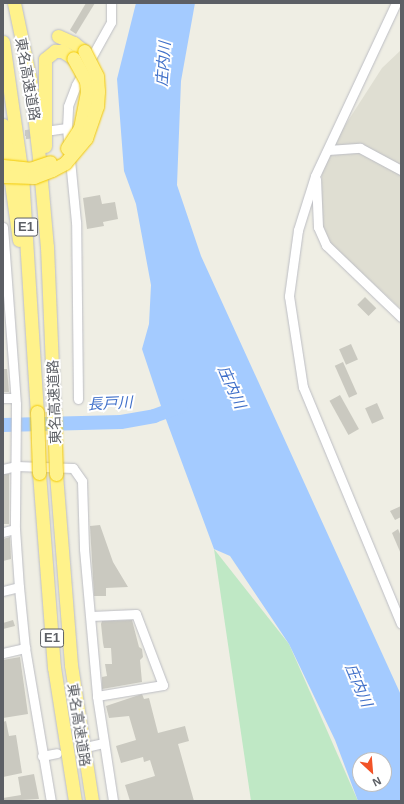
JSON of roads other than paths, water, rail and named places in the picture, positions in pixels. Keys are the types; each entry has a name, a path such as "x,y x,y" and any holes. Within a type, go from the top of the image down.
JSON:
{"highway":[{"name":"東名高速道路","path":"14,3 30,79 44,204 56,474 70,665 92,801"},
{"path":"3,176 34,177 52,170 65,163 86,138 95,112 98,91 97,76 84,51 74,43 58,36"},
{"name":"東名高速道路","path":"3,42 13,96 22,175 36,387 39,474 54,667 75,801"},
{"path":"3,166 30,169 48,162 74,140 84,117 87,92 86,81 73,58 62,51 55,51 45,59 44,204"},
{"path":"3,125 36,387"}],"street":[{"path":"78,399 76,222 67,128 68,106 76,85 111,22 111,3"},
{"path":"396,3 315,176 298,230 289,296 303,387 401,624"},
{"path":"52,130 67,128"},
{"path":"328,150 360,148 401,170"},
{"path":"315,176 318,227 326,245 401,317"},
{"path":"3,228 15,401 16,529 19,587 25,648 42,756 51,801"},
{"path":"3,398 15,401"},
{"path":"3,469 16,466 73,468 82,481 84,549 97,696 102,743 113,801"},
{"path":"3,532 16,529"},
{"path":"3,591 19,587"},
{"path":"90,616 136,614 163,685 97,696"},
{"path":"3,653 25,648"},
{"path":"90,746 102,743"},
{"path":"42,756 57,753"}],"water":[{"name":"庄内川","path":"136,3 195,3 181,81 177,185 201,256 401,695 401,801 358,801 355,792 392,792 392,752 352,752 352,785 335,740 289,644 230,556 214,549 161,406 142,349 149,324 151,285 136,204 124,171 117,79"}],"waterway":[{"name":"長戸川","path":"3,425 121,422 154,416 181,406"}],"tunnel":[{"path":"12,136 41,132"}]}
